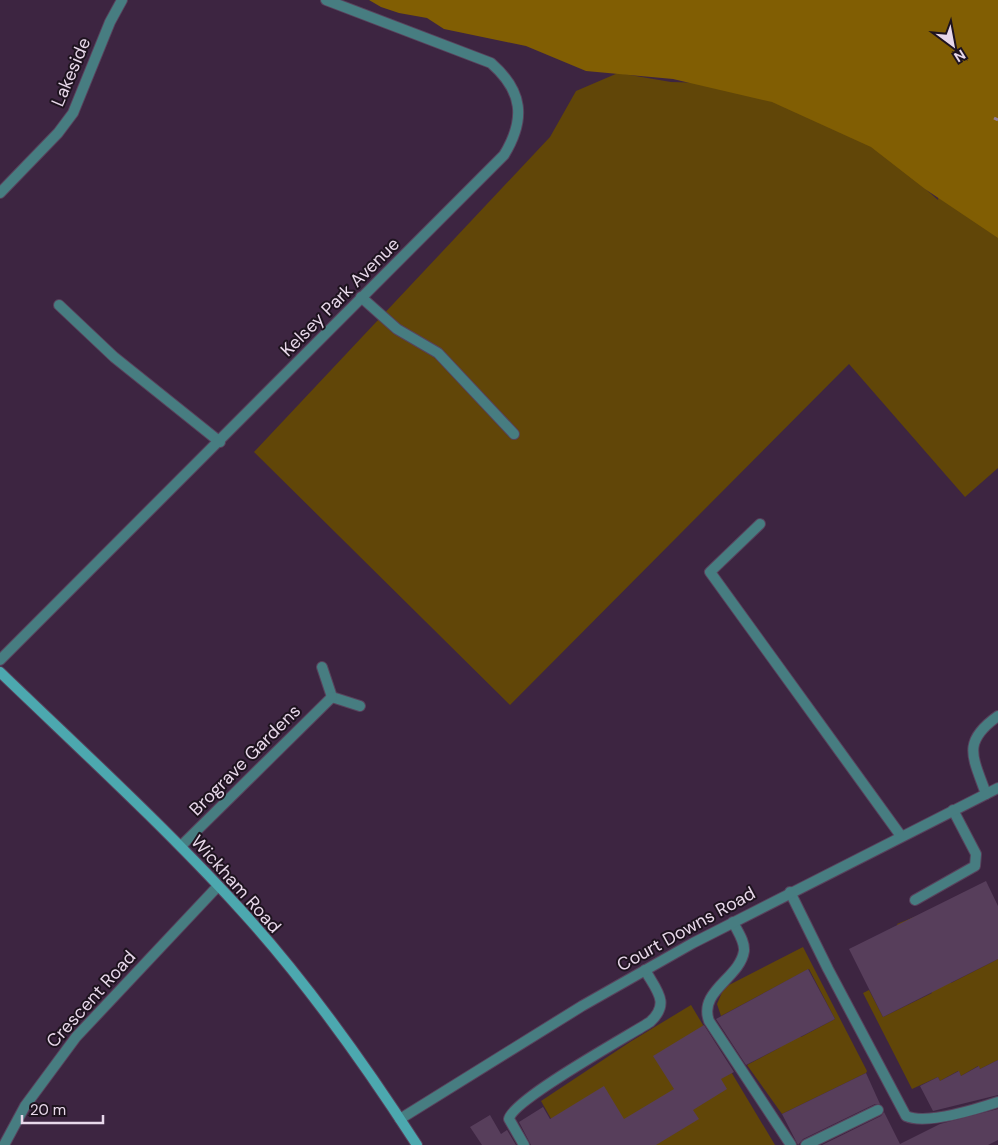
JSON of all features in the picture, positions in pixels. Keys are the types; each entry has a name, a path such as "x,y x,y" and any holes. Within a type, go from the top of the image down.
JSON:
{"main road":[{"name":"Wickham Road","path":"0,672 181,846 218,886 307,990 417,1145"}],"street":[{"name":"Lakeside","path":"0,193 58,133 73,113 110,22 122,0"},
{"name":"Kelsey Park Avenue","path":"0,660 220,442 504,155 515,137 519,118 517,101 512,86 504,74 491,63 326,0"},
{"path":"362,297 397,329 438,353 514,434"},
{"path":"59,305 114,357 220,442"},
{"path":"760,524 710,572 901,836"},
{"path":"322,667 332,697 360,706"},
{"name":"Brograve Gardens","path":"181,846 332,697"},
{"path":"986,794 973,757 973,744 981,728 998,716"},
{"name":"Court Downs Road","path":"400,1119 582,1006 645,970 790,892 998,788"},
{"path":"914,900 970,871 978,860 953,810"},
{"name":"Crescent Road","path":"4,1145 25,1106 76,1037 218,886"},
{"path":"790,892 828,969 906,1116 919,1120 974,1110 998,1102"},
{"path":"733,922 743,943 744,951 740,961 709,1000 706,1014 791,1145"},
{"path":"524,1145 509,1119 512,1110 538,1090 650,1022 659,1014 661,1001 645,970"},
{"path":"806,1145 878,1110"}],"shaded area":[{"path":"369,0 998,0 998,238 925,189 871,147 772,102 673,79 586,71 526,46 444,29 427,18 399,13 381,7"},
{"path":"998,0 998,468 965,497 849,364 510,705 254,452 550,137 576,91 618,73 671,82 737,84 881,150 938,200 940,126"},
{"path":"919,915 951,983 998,959 998,1060 980,1069 978,1066 961,1076 958,1071 940,1081 938,1077 912,1089 863,993 869,990 883,1017 932,993 897,924"},
{"path":"803,947 867,1071 782,1114 747,1065 779,1048 797,1031 801,1037 835,1019 809,969 721,1016 717,1004 723,990 729,985"},
{"path":"691,1005 775,1145 566,1145 541,1101 630,1042"}],"building":[{"path":"986,881 998,906 998,959 883,1017 849,949"},
{"path":"808,969 835,1019 746,1065 716,1019"},
{"path":"704,1025 734,1072 721,1079 727,1089 693,1110 699,1119 656,1145 531,1145 519,1122 543,1107 550,1119 604,1086 624,1119 674,1089 653,1056"},
{"path":"998,1060 998,1095 933,1111 920,1086 938,1077 940,1081 959,1071 961,1076 979,1066 980,1069"},
{"path":"866,1073 880,1104 875,1104 803,1139 798,1145 782,1114"},
{"path":"998,1109 998,1140 988,1145 822,1145 881,1116 884,1112 900,1144 940,1124"},
{"path":"490,1115 501,1134 507,1130 516,1145 482,1145 470,1127"}]}
